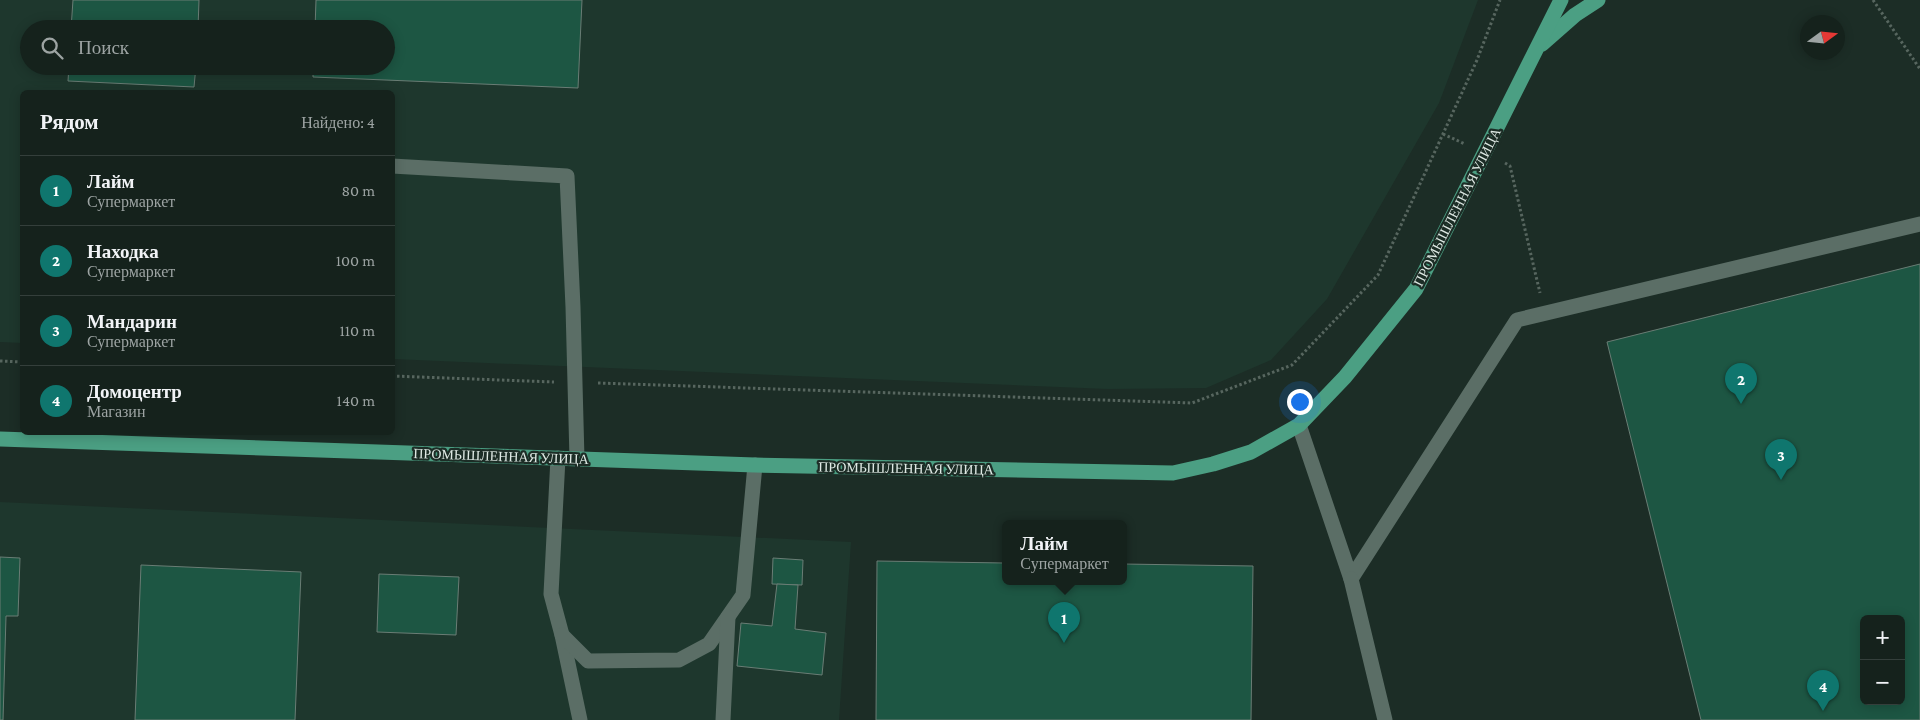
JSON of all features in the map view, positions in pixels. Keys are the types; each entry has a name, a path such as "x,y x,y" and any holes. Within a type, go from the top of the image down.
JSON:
{"main road":[{"name":"ПРОМЫШЛЕННАЯ УЛИЦА","path":"0,439 755,465 1173,473 1213,464 1251,452 1299,425 1345,377 1416,289 1561,0"},
{"path":"1537,49 1575,15 1598,0"}],"lane":[{"path":"395,166 567,176 577,459"},
{"path":"1351,579 1517,320 1920,224"},
{"path":"1299,425 1351,579 1385,720"},
{"path":"558,458 551,594 580,720"},
{"path":"562,636 588,661 679,660 708,644 742,595 755,465"},
{"path":"723,720 728,616"}],"path":[{"path":"395,376 1192,403 1292,365 1378,275 1477,60 1500,0"},
{"path":"1873,0 1920,69"},
{"path":"1444,134 1510,166 1541,300"},
{"path":"0,361 20,362"}],"shaded area":[{"path":"0,0 1478,0 1439,103 1327,299 1271,360 1206,388 1108,389 395,359 395,90 20,90 20,343 0,342"},
{"path":"0,502 851,542 839,720 0,720"}],"building":[{"path":"73,0 199,0 198,20 72,20"},
{"path":"316,0 582,0 578,88 313,77 313,75 395,75 395,20 315,20"},
{"path":"68,75 195,75 194,87 68,81"},
{"path":"1920,264 1920,720 1701,720 1607,342"},
{"path":"0,557 20,558 18,616 6,616 3,720 0,720"},
{"path":"773,558 803,560 802,585 772,584"},
{"path":"877,561 1002,563 1002,585 1127,585 1127,564 1253,566 1251,720 876,720"},
{"path":"141,565 301,572 295,720 135,720"},
{"path":"379,574 459,577 456,635 377,632"},
{"path":"777,584 798,585 795,629 826,633 822,675 737,666 741,623 772,626"}],"place":[{"name":"Находка","path":"1741,404"},
{"name":"Мандарин","path":"1781,480"},
{"name":"Лайм","path":"1064,643"},
{"name":"Домоцентр","path":"1823,711"}]}
